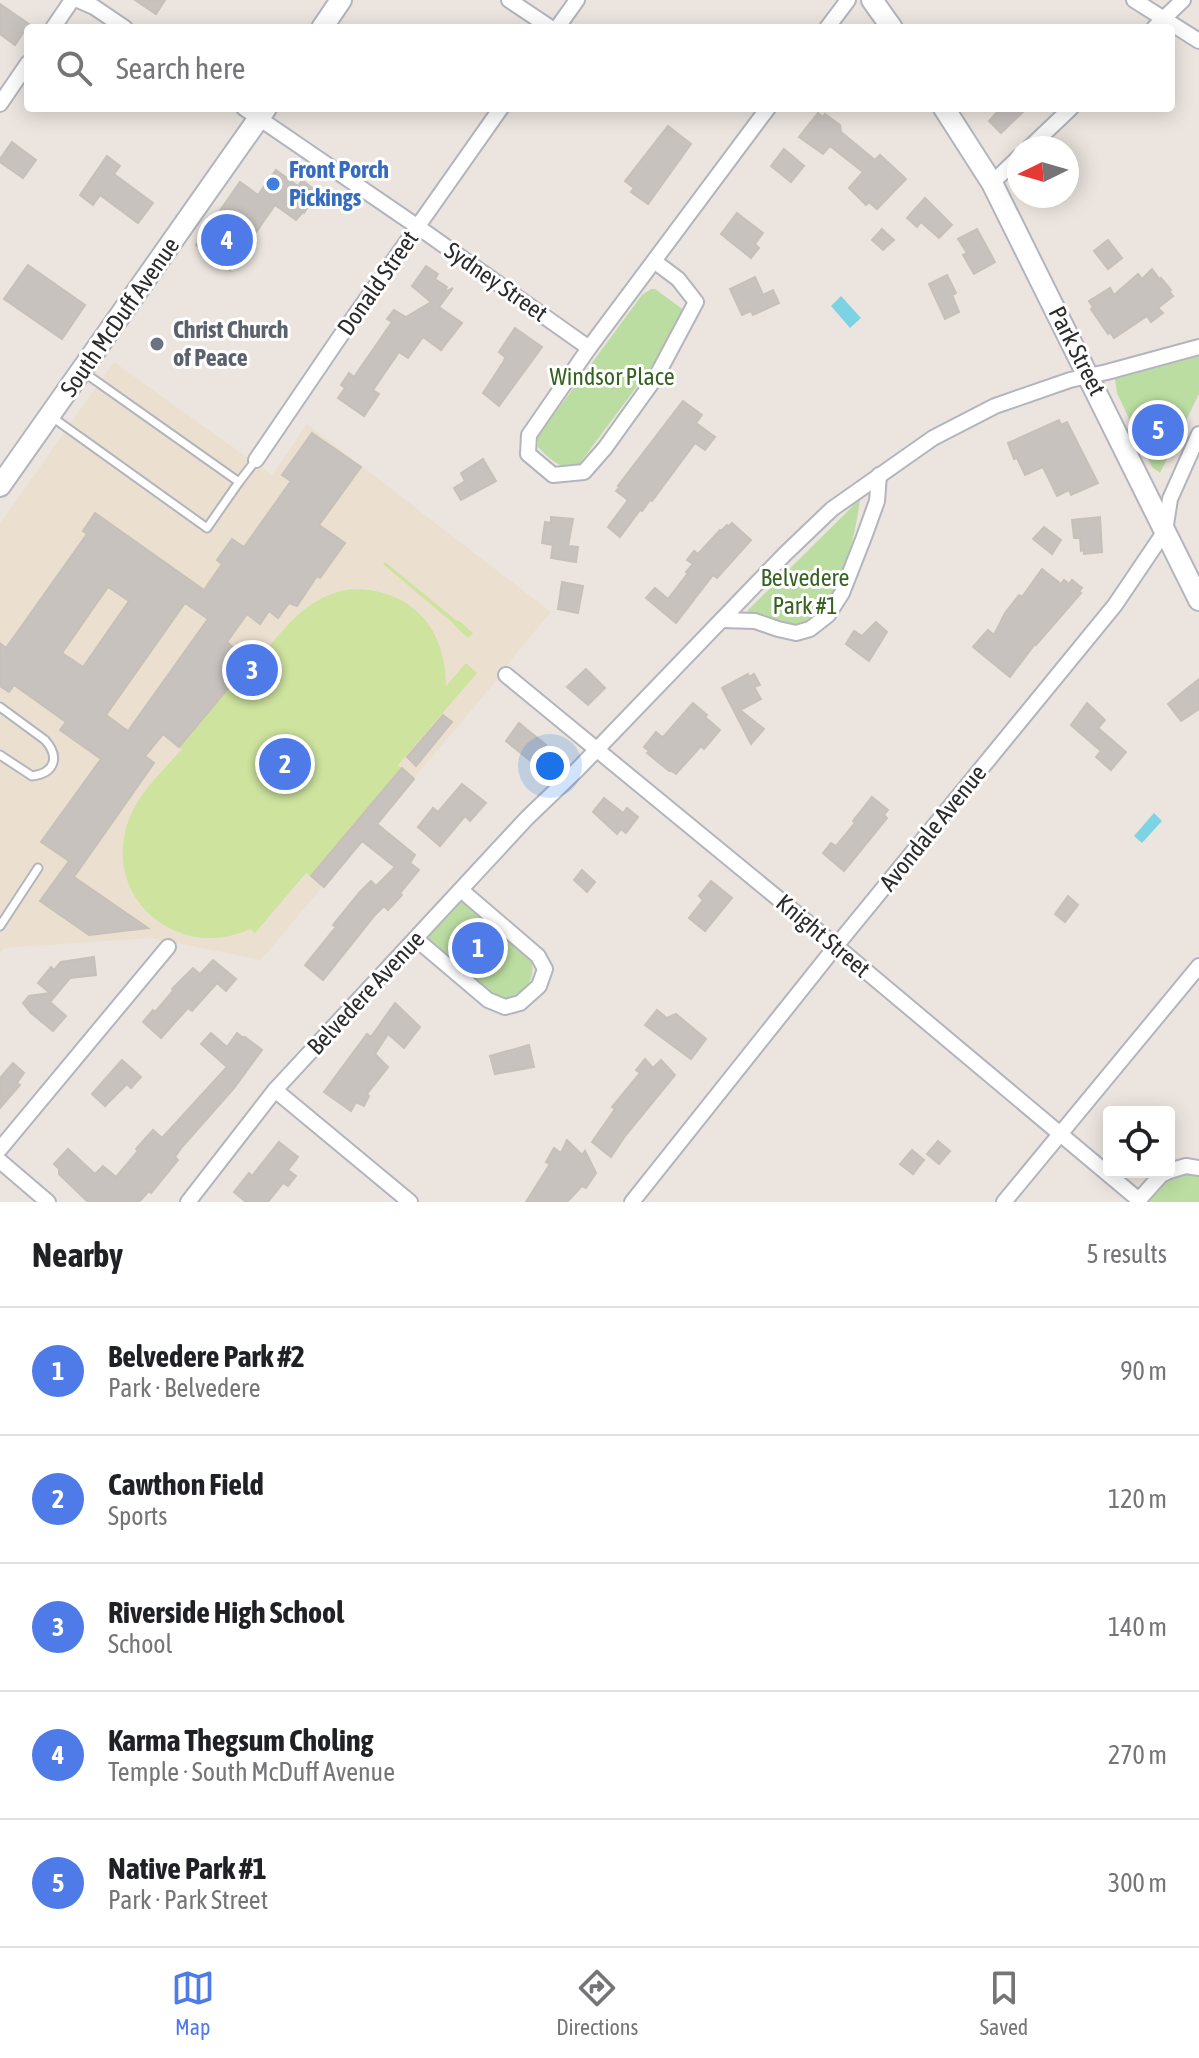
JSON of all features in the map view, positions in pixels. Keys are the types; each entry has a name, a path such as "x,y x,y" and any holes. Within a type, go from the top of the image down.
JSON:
{"street":[{"path":"56,24 72,0"},
{"path":"78,0 119,24"},
{"path":"325,24 341,0"},
{"path":"509,0 545,24"},
{"path":"560,24 577,0"},
{"path":"830,24 848,0"},
{"path":"872,0 889,24"},
{"path":"1134,0 1159,23 1183,0"},
{"path":"1175,30 1199,41"},
{"path":"0,104 24,69"},
{"name":"South McDuff Avenue","path":"0,486 82,371 256,112"},
{"name":"Sydney Street","path":"258,112 589,348"},
{"name":"Donald Street","path":"256,460 498,112"},
{"path":"654,261 678,279 696,302 656,377 605,448 584,472 553,475 528,454 529,435 589,348 765,112"},
{"name":"Park Street","path":"947,112 992,183 1199,600"},
{"path":"1042,136 1067,112"},
{"path":"992,183 1007,169"},
{"name":"Belvedere Avenue","path":"188,1202 275,1090 527,818 832,509 933,438 995,406 1070,380 1199,347"},
{"name":"Avondale Avenue","path":"632,1202 836,946 1115,605 1165,531 1170,499 1196,451 1199,434"},
{"path":"722,620 755,621 796,633 810,629 828,615 842,593 869,525 877,501 879,475"},
{"name":"Knight Street","path":"506,675 836,946 1138,1201"},
{"path":"416,939 488,1000 505,1007 520,1003 539,986 545,969 538,956 461,890"},
{"path":"0,1149 168,947"},
{"path":"1004,1202 1199,966"},
{"path":"275,1090 407,1201"},
{"path":"0,1161 48,1202"},
{"path":"1175,1170 1186,1166 1199,1168"},
{"path":"1138,1201 1158,1178"}],"lane":[{"path":"82,371 239,482"},
{"path":"50,416 207,528 256,460"},
{"path":"0,707 45,740 54,756 49,770 32,776 0,755"},
{"path":"0,926 38,868"}],"shaded area":[{"path":"114,362 272,475 307,424 551,612 261,960 151,938 5,948 0,953 0,523"}],"green space":[{"name":"Windsor Place","path":"651,289 681,308 684,314 681,327 577,467 560,465 538,447 538,436 642,295"},
{"path":"1199,356 1199,394 1160,473 1152,467 1117,393 1115,379"},
{"name":"Belvedere Park #1","path":"860,499 843,574 823,611 806,621 783,624 747,611"},
{"path":"385,562 473,633 468,638 383,564"},
{"path":"352,589 392,596 422,616 440,646 446,686 466,663 477,673 398,765 414,779 324,887 306,873 255,933 250,929 224,937 199,937 176,931 155,919 139,902 127,880 123,856 126,829 135,806 182,749 167,737 236,650 254,665 296,616 321,599"},
{"path":"465,895 531,957 531,979 518,995 503,1001 483,990 424,939"},
{"path":"1182,1174 1199,1176 1199,1202 1149,1202 1168,1180"}],"water":[{"path":"841,296 861,318 850,328 831,306"},
{"path":"1154,813 1162,821 1142,843 1134,836"}],"building":[{"path":"135,0 165,0 156,14"},
{"path":"0,4 29,24 24,24 24,32 15,45 0,34"},
{"path":"997,112 1023,112 1001,133 989,121"},
{"path":"818,113 823,117 825,114 840,125 841,132 875,160 880,155 906,179 877,209 869,202 866,205 849,188 863,172 830,146 823,154 799,137"},
{"path":"668,126 691,144 648,204 631,192 634,188 625,181"},
{"path":"12,142 36,160 23,178 0,162"},
{"path":"784,149 804,166 791,182 771,166"},
{"path":"107,156 120,166 114,174 153,203 138,223 100,195 93,205 80,195"},
{"path":"276,170 298,186 302,180 317,192 296,220 275,205 230,270 196,245 240,182 258,195"},
{"path":"925,198 952,225 939,238 921,222 917,227 907,218"},
{"path":"737,213 763,233 755,244 759,248 751,258 721,234"},
{"path":"882,229 894,240 883,250 872,240"},
{"path":"977,229 995,262 974,274 958,239"},
{"path":"1108,240 1122,258 1108,269 1094,251"},
{"path":"28,265 85,305 62,339 4,299"},
{"path":"426,266 438,274 435,279 447,287 443,293 453,288 439,307 462,323 441,350 423,337 408,358 399,352 373,390 379,394 364,416 338,398 345,388 341,385 349,373 354,377 392,322 387,319 394,310 406,317 431,302 412,286"},
{"path":"1152,269 1173,296 1158,308 1163,313 1151,322 1147,316 1114,338 1091,309 1093,307 1089,301 1110,288 1114,295 1138,274 1142,279"},
{"path":"947,275 956,293 952,295 959,312 945,319 929,284"},
{"path":"755,277 763,295 773,290 779,303 753,315 751,311 742,315 730,289"},
{"path":"515,328 542,347 499,406 483,393 504,361 505,357 499,352"},
{"path":"683,401 702,415 696,423 715,437 705,450 695,443 652,501 640,510 620,537 608,527 628,500 616,491 618,486"},
{"path":"1059,420 1061,425 1067,422 1098,483 1071,495 1069,490 1057,496 1043,467 1025,475 1008,443"},
{"path":"312,433 361,467 319,525 345,543 297,606 289,603 278,618 269,611 260,624 247,614 227,642 250,662 179,747 163,734 145,756 154,763 74,877 148,928 89,935 40,901 69,861 41,842 101,759 60,730 66,722 14,685 9,692 0,686 0,643 6,648 87,534 83,531 95,513 204,590 222,564 217,560 232,539 244,547 291,481 282,475","holes":["108,587 129,601 83,667 62,653","185,603 208,619 128,731 106,715"]},
{"path":"483,459 496,481 461,500 454,488 465,481 461,473"},
{"path":"551,517 573,519 568,546 578,547 576,562 551,558 553,545 542,543 545,522 551,523"},
{"path":"1100,517 1102,552 1084,554 1080,538 1074,538 1072,520"},
{"path":"732,523 751,540 717,578 713,575 676,623 646,598 655,588 668,599 693,564 687,560 694,551 698,554 720,530"},
{"path":"1044,527 1061,540 1052,554 1033,539"},
{"path":"1042,569 1061,584 1064,580 1069,584 1072,580 1082,588 1081,593 1010,677 973,647 988,630 994,635 1005,613 1019,595 1022,597"},
{"path":"562,582 583,586 578,613 558,609"},
{"path":"876,622 887,632 869,661 846,644 854,631 862,636"},
{"path":"586,669 605,688 588,705 567,687"},
{"path":"748,674 749,677 754,674 760,685 754,687 761,699 740,710 764,729 751,744 722,688"},
{"path":"1199,679 1199,709 1181,721 1168,704"},
{"path":"693,703 720,730 676,774 647,753 649,751 644,747 656,732 662,737 665,735"},
{"path":"1087,703 1105,720 1098,728 1126,752 1111,770 1096,757 1101,751 1071,725"},
{"path":"443,715 452,722 416,766 407,757"},
{"path":"519,723 546,745 532,762 506,741"},
{"path":"402,768 414,779 377,824 415,855 410,863 419,870 400,893 402,895 388,910 384,906 375,915 323,980 305,965 359,893 371,881 376,886 395,867 362,841 324,887 311,876"},
{"path":"462,784 486,803 470,821 465,816 440,846 418,827 433,808 438,812"},
{"path":"872,797 888,810 884,815 887,818 844,871 823,853 831,843 836,846"},
{"path":"604,798 623,813 627,808 638,817 626,833 621,829 617,834 593,812"},
{"path":"582,870 595,882 587,892 574,880"},
{"path":"711,881 732,898 705,931 689,918 703,900 699,896"},
{"path":"1068,896 1078,905 1065,922 1055,914"},
{"path":"94,957 96,975 70,978 50,1002 66,1016 53,1031 23,1003 29,996 50,993 38,983 51,967 54,970 61,962"},
{"path":"213,960 236,979 226,991 217,983 192,1011 188,1008 161,1038 143,1022 193,968 200,974"},
{"path":"395,1003 420,1027 404,1048 388,1034 375,1054 388,1067 367,1094 369,1096 364,1106 356,1102 351,1111 324,1092 367,1034 371,1037"},
{"path":"657,1010 667,1018 676,1014 706,1039 691,1059 645,1025"},
{"path":"211,1033 227,1047 237,1033 262,1050 234,1088 182,1147 175,1157 178,1160 151,1193 149,1191 139,1202 88,1202 59,1174 54,1164 68,1149 95,1174 103,1166 116,1177 153,1130 162,1138 227,1067 201,1044"},
{"path":"529,1045 534,1067 495,1074 490,1056"},
{"path":"645,1059 653,1068 661,1060 675,1075 611,1157 592,1142 615,1109 612,1107 640,1073 636,1070"},
{"path":"122,1060 141,1077 131,1088 127,1084 105,1106 92,1094"},
{"path":"13,1063 24,1073 17,1083 20,1085 0,1108 0,1078"},
{"path":"567,1140 582,1155 585,1151 596,1173 586,1188 582,1186 567,1202 526,1202 550,1164 546,1162 554,1148 561,1153"},
{"path":"938,1141 950,1151 939,1164 927,1154"},
{"path":"279,1142 298,1157 288,1170 296,1176 288,1186 283,1183 268,1202 246,1202 234,1192 249,1173 252,1176"},
{"path":"912,1150 924,1160 913,1174 900,1164"}],"place":[{"name":"Front Porch Pickings","path":"273,184"},
{"name":"Karma Thegsum Choling","path":"227,240"},
{"name":"Christ Church of Peace","path":"157,344"},
{"name":"Native Park #1","path":"1158,430"},
{"name":"Riverside High School","path":"252,670"},
{"name":"Cawthon Field","path":"285,764"},
{"name":"Belvedere Park #2","path":"478,948"}]}
